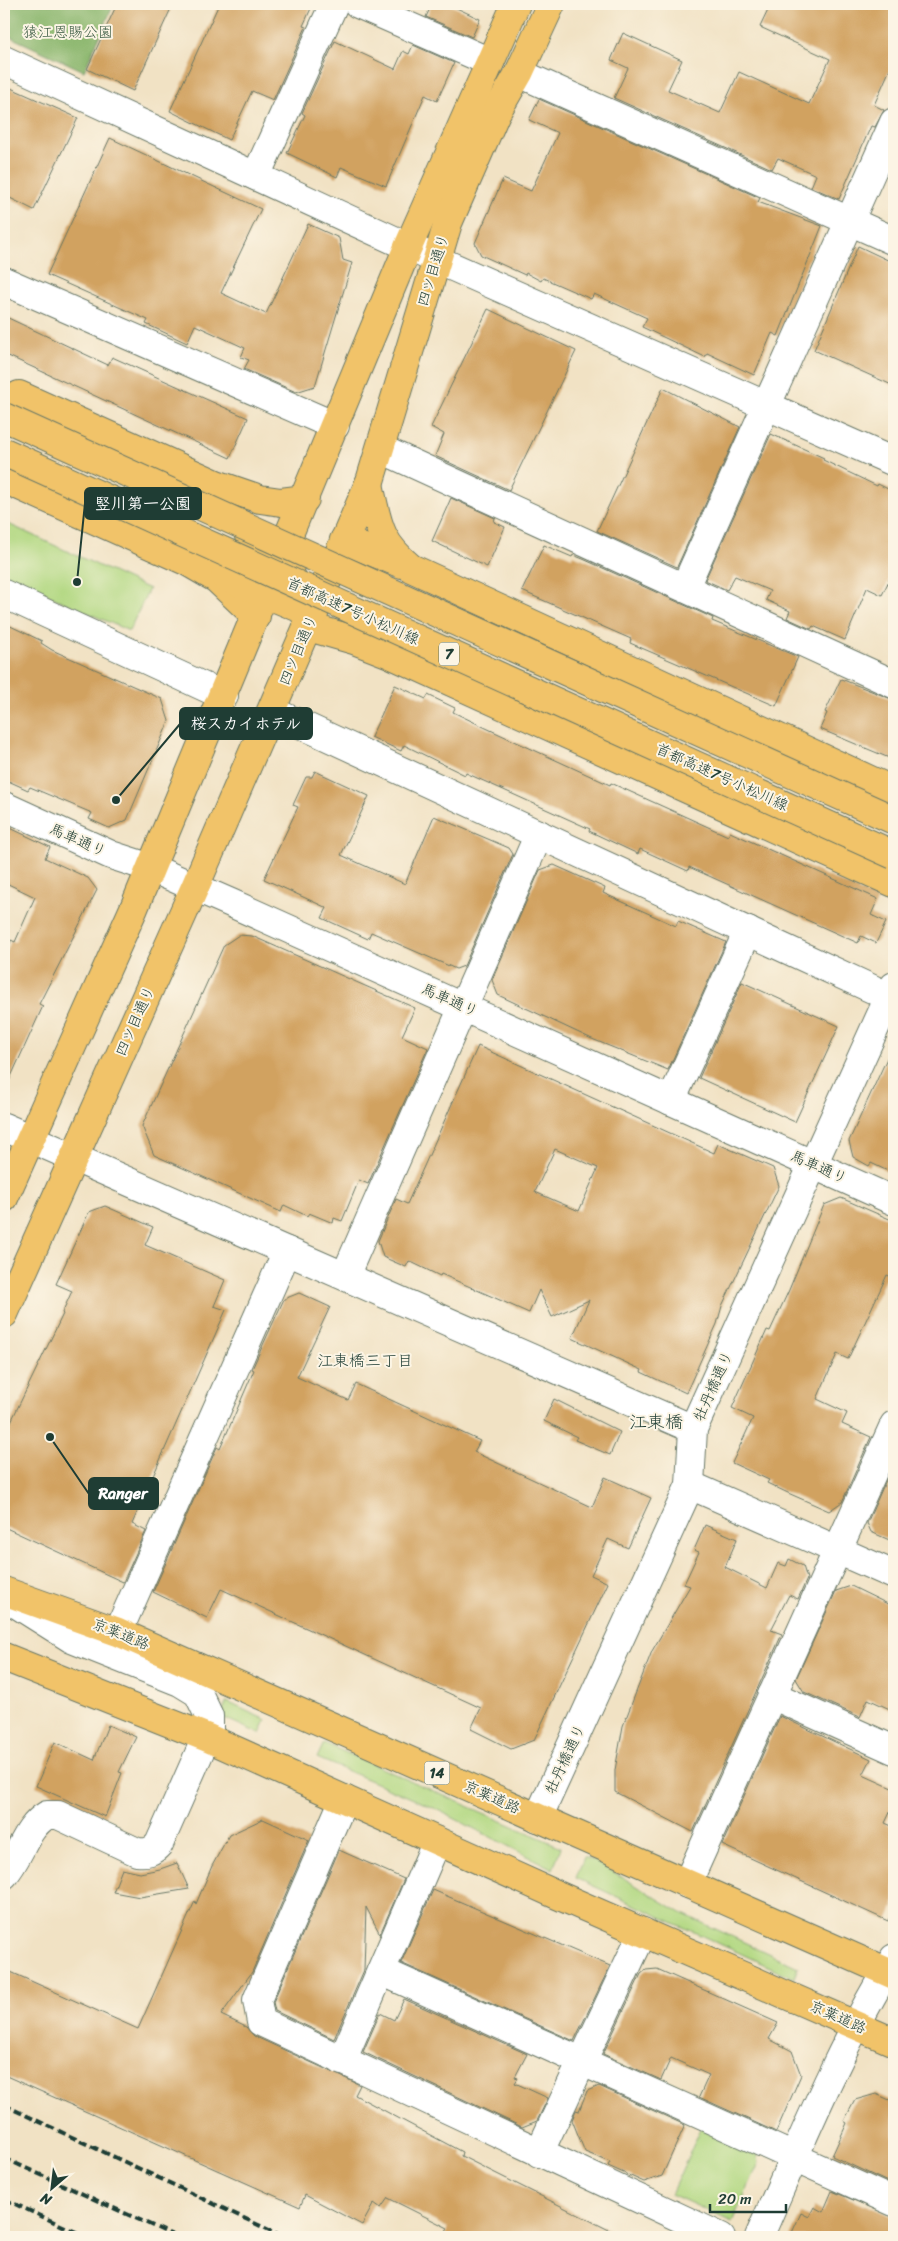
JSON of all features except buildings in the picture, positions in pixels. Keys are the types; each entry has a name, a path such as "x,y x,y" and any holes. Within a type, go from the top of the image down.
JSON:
{"main road":[{"name":"四ツ目通り","path":"4,1198 151,868 224,696 408,247 516,4"},
{"name":"四ツ目通り","path":"4,1314 272,711 309,617 369,484 381,449 435,259 448,223 496,113 518,73 551,4"},
{"path":"4,388 216,484 260,499 281,502 305,499"},
{"path":"4,400 126,480 234,528 266,545 287,567 309,617"},
{"name":"首都高速7号小松川線","path":"4,416 894,820"},
{"name":"首都高速7号小松川線","path":"4,452 894,855"},
{"path":"4,478 186,561 261,605 309,617 354,640 390,654 894,883"},
{"path":"369,484 382,536 392,552 411,568"},
{"path":"344,540 411,568 894,790"},
{"name":"京葉道路","path":"4,1591 118,1632 687,1884 892,1968"},
{"name":"京葉道路","path":"8,1658 208,1738 894,2042"}],"street":[{"path":"256,176 334,4"},
{"path":"358,4 490,62"},
{"path":"4,60 408,247 894,462"},
{"path":"518,73 894,241"},
{"path":"685,587 894,122"},
{"path":"4,281 335,426"},
{"path":"381,449 894,684"},
{"path":"4,594 224,696"},
{"path":"272,711 748,931 892,993"},
{"name":"馬車通り","path":"4,806 111,855 151,868 463,1006 894,1201"},
{"path":"344,1276 539,834"},
{"path":"671,1101 748,931"},
{"name":"牡丹橋通り","path":"538,1818 690,1485 693,1430 892,993"},
{"path":"4,1127 693,1430"},
{"path":"118,1632 286,1251"},
{"path":"687,1884 894,1425"},
{"path":"690,1485 894,1575"},
{"path":"4,1596 72,1639 180,1682 198,1693 209,1716 208,1738 159,1844 154,1849 146,1853 137,1852 58,1815 46,1814 32,1827 15,1862 4,1875"},
{"path":"772,1695 894,1750"},
{"path":"344,1799 258,2000 261,2022 721,2237"},
{"path":"342,2061 437,1841"},
{"path":"539,2153 643,1932"},
{"path":"759,2237 856,2025 892,1968"},
{"path":"381,1971 894,2202"}],"green space":[{"name":"猿江恩賜公園","path":"4,4 114,4 84,71 4,34"},
{"path":"4,522 149,589 129,631 4,576"},
{"path":"227,1702 266,1720 260,1734 220,1716"},
{"path":"324,1743 561,1847 553,1869 430,1806 317,1758"},
{"path":"584,1857 597,1862 683,1914 798,1967 794,1978 576,1878"},
{"path":"702,2126 757,2151 759,2163 732,2222 671,2194"}],"railway":[{"path":"4,2105 284,2237"},
{"path":"4,2158 177,2237"},
{"path":"4,2199 87,2237"}],"place":[{"name":"竪川第一公園","path":"77,582"},
{"name":"桜スカイホテル","path":"116,800"},
{"name":"Ranger","path":"50,1437"}],"district":[{"name":"江東橋三丁目","path":"365,1360"},
{"name":"江東橋","path":"656,1422"}]}
